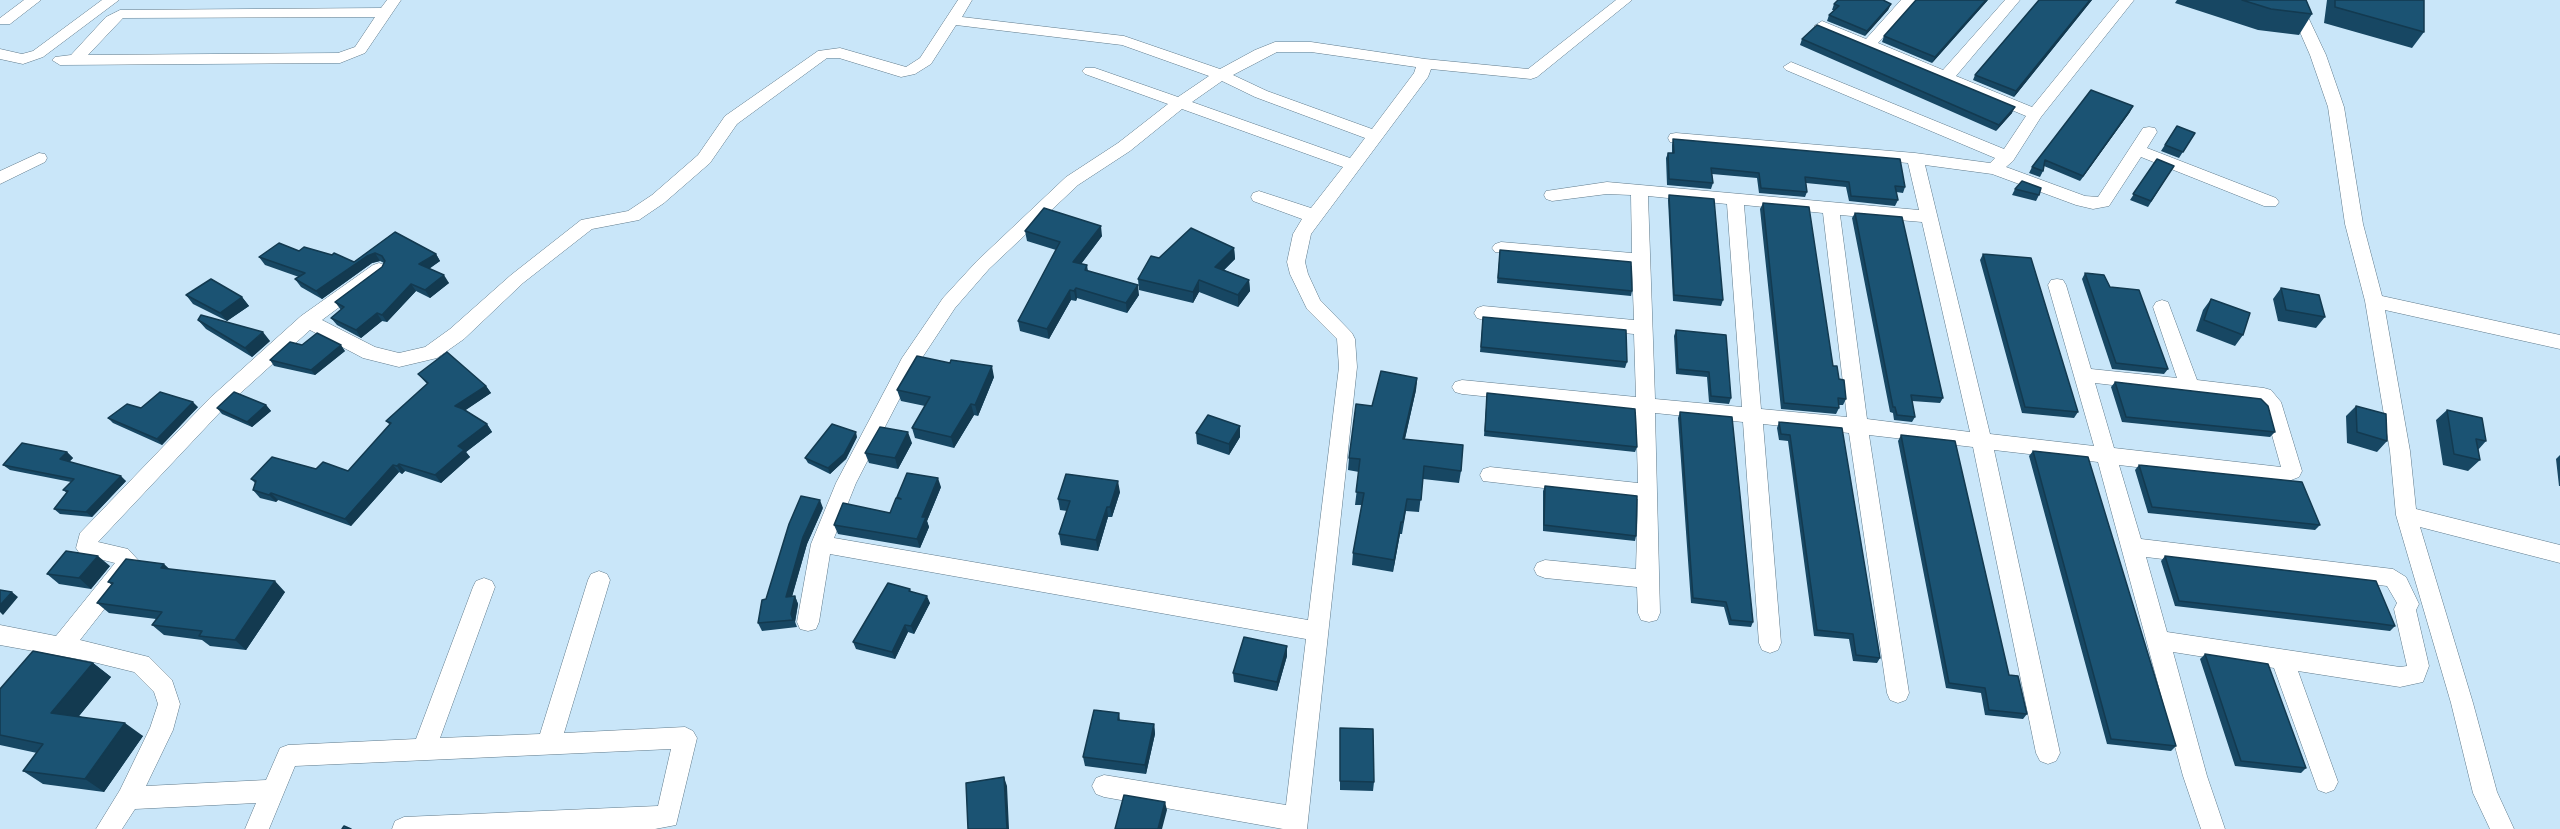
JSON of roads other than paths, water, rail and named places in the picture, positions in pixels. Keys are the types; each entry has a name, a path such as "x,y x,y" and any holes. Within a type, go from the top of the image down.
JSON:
{"street":[{"path":"2,21 34,0"},
{"path":"0,54 23,59 38,54 112,0"},
{"path":"308,321 370,353 399,360 429,354 457,334 517,279 582,228 593,221 633,216 658,199 704,159 731,120 808,63 823,54 836,52 901,72 910,71 926,61 965,0"},
{"path":"808,622 821,544 846,483 909,363 949,303 983,265 1072,181 1124,147 1181,102 1221,75 1260,53 1286,45 1311,46 1425,64 1531,75 1625,0"},
{"path":"1882,0 1906,4"},
{"path":"1946,77 2013,0"},
{"path":"2000,163 2035,114 2127,0"},
{"path":"2293,0 2318,55 2336,107 2354,224 2374,302 2400,451 2406,515 2459,692 2485,794 2502,829"},
{"path":"1868,45 1906,4"},
{"path":"390,6 360,50 340,58 67,60 120,14 390,6"},
{"path":"952,20 1124,41 1221,75 1261,94 1375,136"},
{"path":"1822,26 2035,114"},
{"path":"1104,786 1295,824 1347,367 1346,339 1343,333 1313,304 1296,262 1302,234 1314,215 1322,209 1422,74 1425,64"},
{"path":"1791,66 2000,163 2093,203 2103,202 2149,132"},
{"path":"1090,71 1354,165"},
{"path":"1676,138 2000,163"},
{"path":"2138,150 2270,202"},
{"path":"0,178 39,158"},
{"path":"1915,158 1982,441 2048,753"},
{"path":"1552,195 1607,188 1929,217"},
{"path":"1639,190 1648,492 1647,579 1650,613"},
{"path":"1258,197 1304,214 1314,215"},
{"path":"1735,199 1770,643"},
{"path":"1831,208 1858,426 1898,693"},
{"path":"1501,248 1640,260"},
{"path":"61,647 128,561 121,555 87,548 88,536 217,403 308,321 379,269"},
{"path":"2057,285 2133,547 2195,776 2213,829"},
{"path":"2374,302 2560,342"},
{"path":"2162,307 2189,386"},
{"path":"1483,313 1643,328"},
{"path":"1462,387 1858,426 2281,476 2291,473 2293,467 2274,407 2267,398 2255,393 2082,375"},
{"path":"1490,475 1648,492"},
{"path":"2406,515 2560,554"},
{"path":"821,544 1317,631"},
{"path":"2133,547 2387,577 2398,583 2408,604 2405,609 2418,666 2415,675 2400,677 2157,640"},
{"path":"1545,569 1647,579"},
{"path":"549,744 599,580"},
{"path":"424,750 484,587"},
{"path":"0,635 141,663 164,687 169,704 168,715 128,798 108,829"},
{"path":"2282,659 2326,782"},
{"path":"257,829 288,756 686,738 667,816 524,826 404,829"},
{"path":"128,798 273,791"}]}
